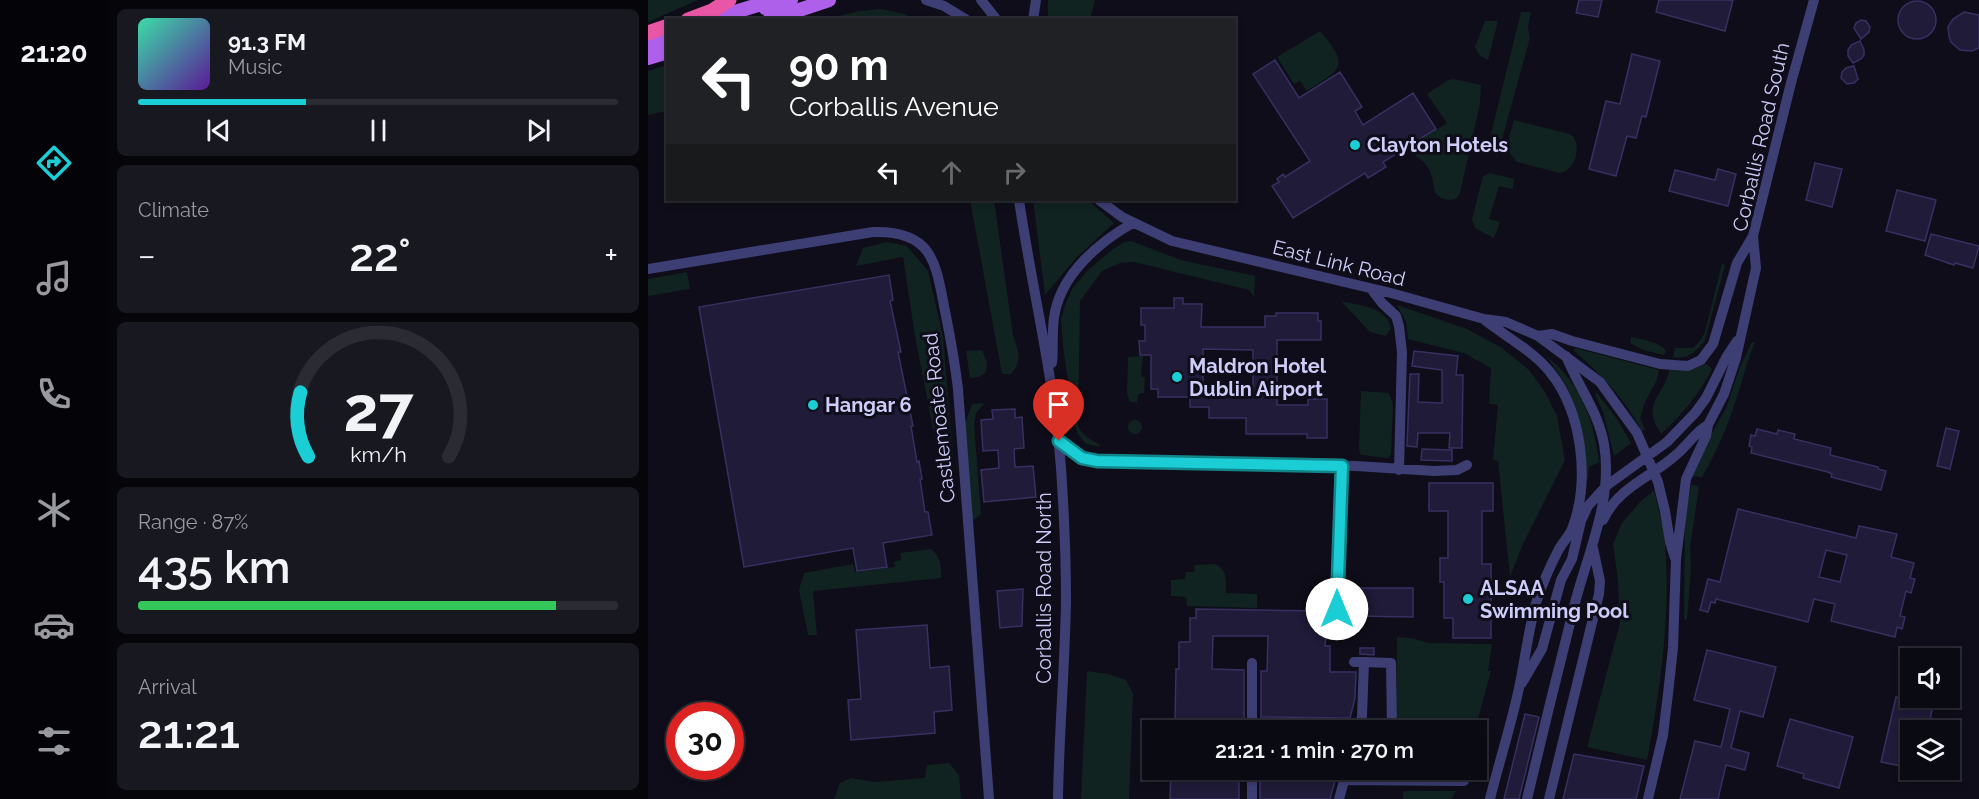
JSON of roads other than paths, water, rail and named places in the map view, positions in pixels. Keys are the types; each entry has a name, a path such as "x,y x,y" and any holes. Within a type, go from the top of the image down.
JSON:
{"highway":[{"path":"693,18 712,11 729,0"},
{"path":"648,34 666,27"}],"main road":[{"path":"716,18 774,0"},
{"path":"738,18 791,0"},
{"path":"775,18 829,0"},
{"path":"648,34 666,31"},
{"path":"648,46 666,41"},
{"path":"648,58 666,53"}],"street":[{"path":"926,0 944,6 964,18"},
{"path":"981,0 995,18"},
{"path":"1033,18 1036,0"},
{"name":"Corballis Road South","path":"1648,799 1668,694 1673,648 1676,559 1686,479 1728,384 1736,358 1756,268 1753,236 1814,0"},
{"name":"Corballis Road North","path":"1019,201 1050,375 1059,441 1065,532 1066,599 1058,799"},
{"name":"East Link Road","path":"1101,201 1122,217 1172,241 1391,293 1484,320 1506,322 1538,336 1600,382 1637,433 1647,455"},
{"path":"1050,375 1054,348 1054,320 1065,286 1085,260 1112,236 1133,223"},
{"name":"Castlemoate Road","path":"648,269 873,232 893,231 910,237 922,245 932,257 938,274 958,389 989,799"},
{"name":"East Link Road","path":"1538,336 1552,334 1660,364 1688,366 1694,364 1707,354 1713,345 1737,263 1753,236"},
{"path":"1372,290 1396,316 1399,326 1402,352 1399,470"},
{"path":"1484,320 1538,358 1559,386 1573,417 1582,463 1581,485 1571,531 1556,555 1537,602 1525,645 1519,688 1490,799"},
{"path":"1519,688 1542,649 1561,580 1572,559 1581,521 1588,506 1606,486 1667,442 1695,413 1706,398 1727,356 1739,338"},
{"path":"1527,799 1579,590 1598,530 1606,486 1602,432 1590,402 1566,356"},
{"path":"1598,530 1605,515 1622,495 1677,454 1700,429 1708,425"},
{"path":"1059,441 1082,458 1097,461 1342,466 1445,471 1457,470 1467,465"},
{"name":"Corballis Road South","path":"1647,455 1654,470 1676,559"},
{"path":"1338,632 1338,557 1342,466"},
{"path":"1549,799 1599,594 1600,581 1593,546"},
{"path":"1361,720 1359,662 1392,663 1392,720"},
{"path":"1252,663 1252,720"},
{"path":"1252,780 1252,799"},
{"path":"1339,799 1345,780"},
{"path":"1452,780 1464,781"}],"place":[{"name":"Clayton Hotels","path":"1355,145"},
{"name":"Maldron Hotel Dublin Airport","path":"1177,377"},
{"name":"Hangar 6","path":"813,405"},
{"name":"ALSAA Swimming Pool","path":"1468,599"}]}
